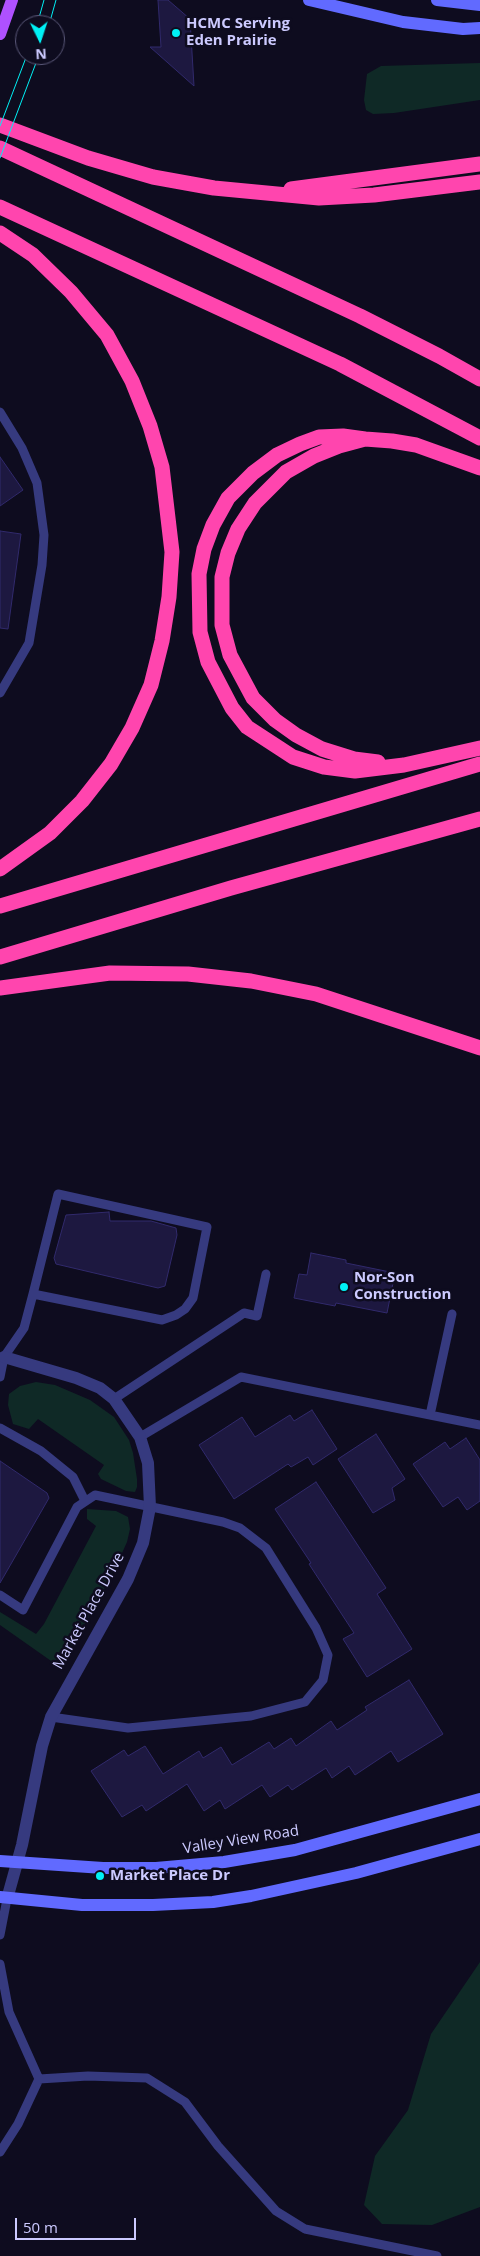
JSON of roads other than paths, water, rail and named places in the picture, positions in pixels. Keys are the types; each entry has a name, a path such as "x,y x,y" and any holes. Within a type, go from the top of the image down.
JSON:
{"highway":[{"path":"0,125 88,158 153,177 214,188 319,198 374,195 480,182"},
{"path":"0,148 360,316 480,379"},
{"path":"269,192 480,164"},
{"path":"0,207 340,364 480,438"},
{"path":"0,233 33,255 71,292 107,336 132,381 150,426 162,467 172,552 169,597 162,641 151,685 132,728 111,764 82,801 50,833 0,869"},
{"path":"480,468 416,445 344,436 319,437 300,444 277,455 253,473 228,498 213,525 204,549 198,601 200,632 208,662 232,708 247,727 270,744 293,757 324,767 355,771 404,766 480,748"},
{"path":"365,439 314,456 286,472 254,502 238,529 228,553 222,577 222,625 230,655 240,677 253,698 275,720 296,735 322,749 354,760 404,766"},
{"path":"0,906 480,764"},
{"path":"0,957 222,891 480,819"},
{"path":"0,988 110,973 188,974 251,980 316,994 480,1048"}],"main road":[{"path":"0,34 12,0"},
{"path":"309,0 340,4 431,26 463,29 480,28"},
{"path":"437,0 480,5"},
{"name":"Valley View Road","path":"0,1861 16,1864 156,1868 224,1862 295,1850 480,1798"},
{"path":"4,1898 90,1905 153,1905 213,1902 260,1894 356,1872 480,1839"}],"street":[{"name":"Market Place Drive","path":"1,1355 76,1378 100,1388 114,1400 140,1437 148,1463 150,1507 143,1543 128,1579 66,1686 51,1717 16,1864 4,1898"}],"lane":[{"path":"0,412 22,448 37,483 44,535 42,565 29,642 0,693"},
{"path":"0,1376 1,1355 24,1328 58,1194 207,1226 193,1298 185,1309 176,1315 162,1320 33,1294"},
{"path":"114,1400 244,1314 256,1316 266,1274"},
{"path":"430,1415 452,1314"},
{"path":"140,1437 241,1377 480,1425"},
{"path":"0,1428 40,1451 73,1476 85,1502"},
{"path":"0,1595 23,1610 77,1507 95,1495 223,1522 240,1528 266,1548 316,1628 328,1655 323,1680 304,1702 251,1716 128,1728 51,1717"},
{"path":"0,1935 4,1898"},
{"path":"0,1964 9,2012 39,2079 18,2124 0,2152"},
{"path":"39,2079 88,2076 147,2078 185,2102 218,2146 276,2211 305,2229 437,2256"}],"tram line":[{"path":"40,15 44,0"},
{"path":"52,15 56,0"},
{"path":"0,126 23,65"},
{"path":"0,158 35,65"}],"place":[{"name":"HCMC Serving Eden Prairie","path":"176,33"},
{"name":"Nor-Son Construction","path":"344,1287"},
{"name":"Market Place Dr","path":"100,1876"}]}
